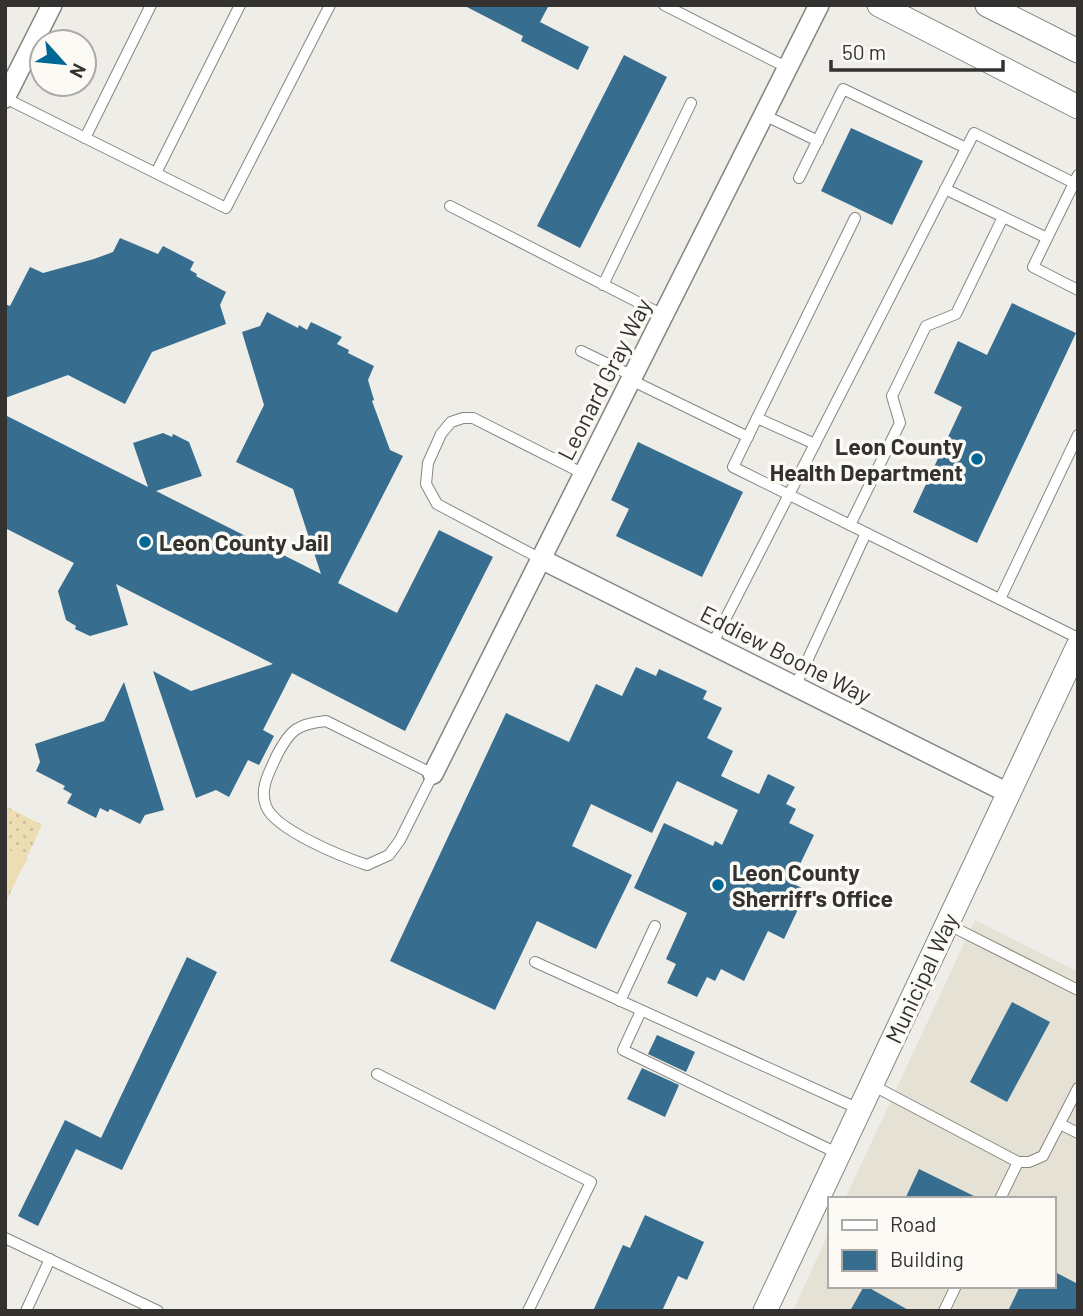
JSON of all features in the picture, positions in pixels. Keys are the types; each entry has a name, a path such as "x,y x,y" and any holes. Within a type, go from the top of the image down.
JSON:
{"street":[{"path":"5,98 52,5"},
{"name":"Leonard Gray Way","path":"433,774 820,5"},
{"path":"879,5 1078,107"},
{"path":"987,5 1078,51"},
{"name":"Eddiew Boone Way","path":"541,559 1009,793"},
{"name":"Municipal Way","path":"765,1311 1078,646"}],"lane":[{"path":"85,138 151,5"},
{"path":"156,173 240,5"},
{"path":"5,98 226,208 330,5"},
{"path":"664,5 788,68"},
{"path":"799,178 843,89 966,148"},
{"path":"603,285 691,103"},
{"path":"764,115 818,141"},
{"path":"712,645 974,133 1076,179 1033,267 1078,290"},
{"path":"945,189 1047,238"},
{"path":"450,206 663,316"},
{"path":"850,525 900,423 892,397 926,326 956,314 1003,217"},
{"path":"855,218 733,467 1078,638"},
{"path":"581,351 748,437"},
{"path":"541,559 437,504 426,484 428,463 441,434 451,422 473,418 584,474"},
{"path":"757,418 815,444"},
{"path":"1000,599 1078,435"},
{"path":"795,687 866,533"},
{"path":"326,721 433,774 400,840 389,855 367,865 347,859 287,828 267,807 264,782 287,736 305,723 326,721"},
{"path":"947,924 1078,990"},
{"path":"620,1001 655,926"},
{"path":"535,962 860,1110"},
{"path":"641,1011 623,1050 839,1154"},
{"path":"377,1074 591,1182 528,1311"},
{"path":"871,1085 1018,1162 1029,1162 1043,1156 1078,1088"},
{"path":"1060,1124 1078,1133"},
{"path":"1001,1197 1018,1162"},
{"path":"5,1238 152,1310"},
{"path":"26,1311 50,1259"},
{"path":"944,1311 955,1288"}],"shaded area":[{"path":"5,806 42,825 5,904"},
{"path":"5,848 28,859 5,895"},
{"path":"975,920 1078,972 1078,1311 793,1311 828,1234 828,1288 1055,1288 1055,1197 846,1197"}],"building":[{"path":"463,5 549,5 540,22 589,47 578,70 521,41 523,36"},
{"path":"624,55 667,77 580,248 537,226"},
{"path":"851,128 923,161 892,225 821,191"},
{"path":"120,238 158,254 163,246 194,262 190,270 197,274 196,276 226,292 220,305 226,324 152,352 125,404 68,375 5,398 5,304 10,306 30,267 43,273 94,259 113,252"},
{"name":"Leon County Health Department","path":"1012,303 1076,333 977,543 913,512 962,407 934,393 958,341 987,355"},
{"name":"Leon County Jail","path":"267,312 298,328 299,325 307,330 311,322 342,337 337,344 349,350 348,353 374,366 368,380 374,400 372,401 390,450 403,456 338,583 397,613 439,530 493,557 405,731 292,673 263,730 274,736 259,765 248,760 229,797 216,790 196,798 153,671 191,691 273,664 116,584 128,625 90,636 75,629 76,626 66,620 58,591 74,563 5,528 5,415 148,487 133,443 163,433 172,437 173,434 189,442 202,476 156,491 321,574 293,489 236,462 264,405 242,332 260,326"},
{"path":"638,442 743,492 702,577 616,536 629,509 611,500"},
{"path":"636,667 656,676 659,669 707,691 703,699 722,708 707,738 733,751 721,776 759,794 768,774 795,787 786,804 796,809 789,823 814,835 791,883 807,890 784,939 768,931 744,981 721,969 715,981 707,977 697,997 667,983 676,964 666,959 687,913 634,888 664,823 713,846 715,841 722,845 738,810 677,781 652,833 591,804 572,846 632,875 596,949 537,921 495,1010 390,961 506,713 569,742 596,684 622,696"},
{"path":"124,682 164,810 145,815 140,824 110,809 108,812 100,808 96,818 67,803 72,794 63,789 65,786 36,771 40,762 35,744 104,721"},
{"path":"187,957 217,972 122,1170 76,1149 38,1226 18,1216 65,1120 101,1138"},
{"path":"1012,1002 1050,1022 1007,1102 970,1082"},
{"path":"657,1035 695,1052 686,1072 648,1054"},
{"path":"642,1068 679,1085 665,1117 627,1099"},
{"path":"919,1169 976,1197 906,1197"},
{"path":"645,1215 704,1242 687,1280 678,1276 662,1311 593,1311 623,1245 630,1248"},
{"path":"1055,1272 1078,1284 1078,1311 1008,1311 1019,1288 1055,1288"},
{"path":"863,1288 870,1288 910,1311 850,1311"}],"place":[{"name":"Leon County Health Department","path":"977,459"},
{"name":"Leon County Jail","path":"145,542"},
{"name":"Leon County Sherriff's Office","path":"718,885"}]}
